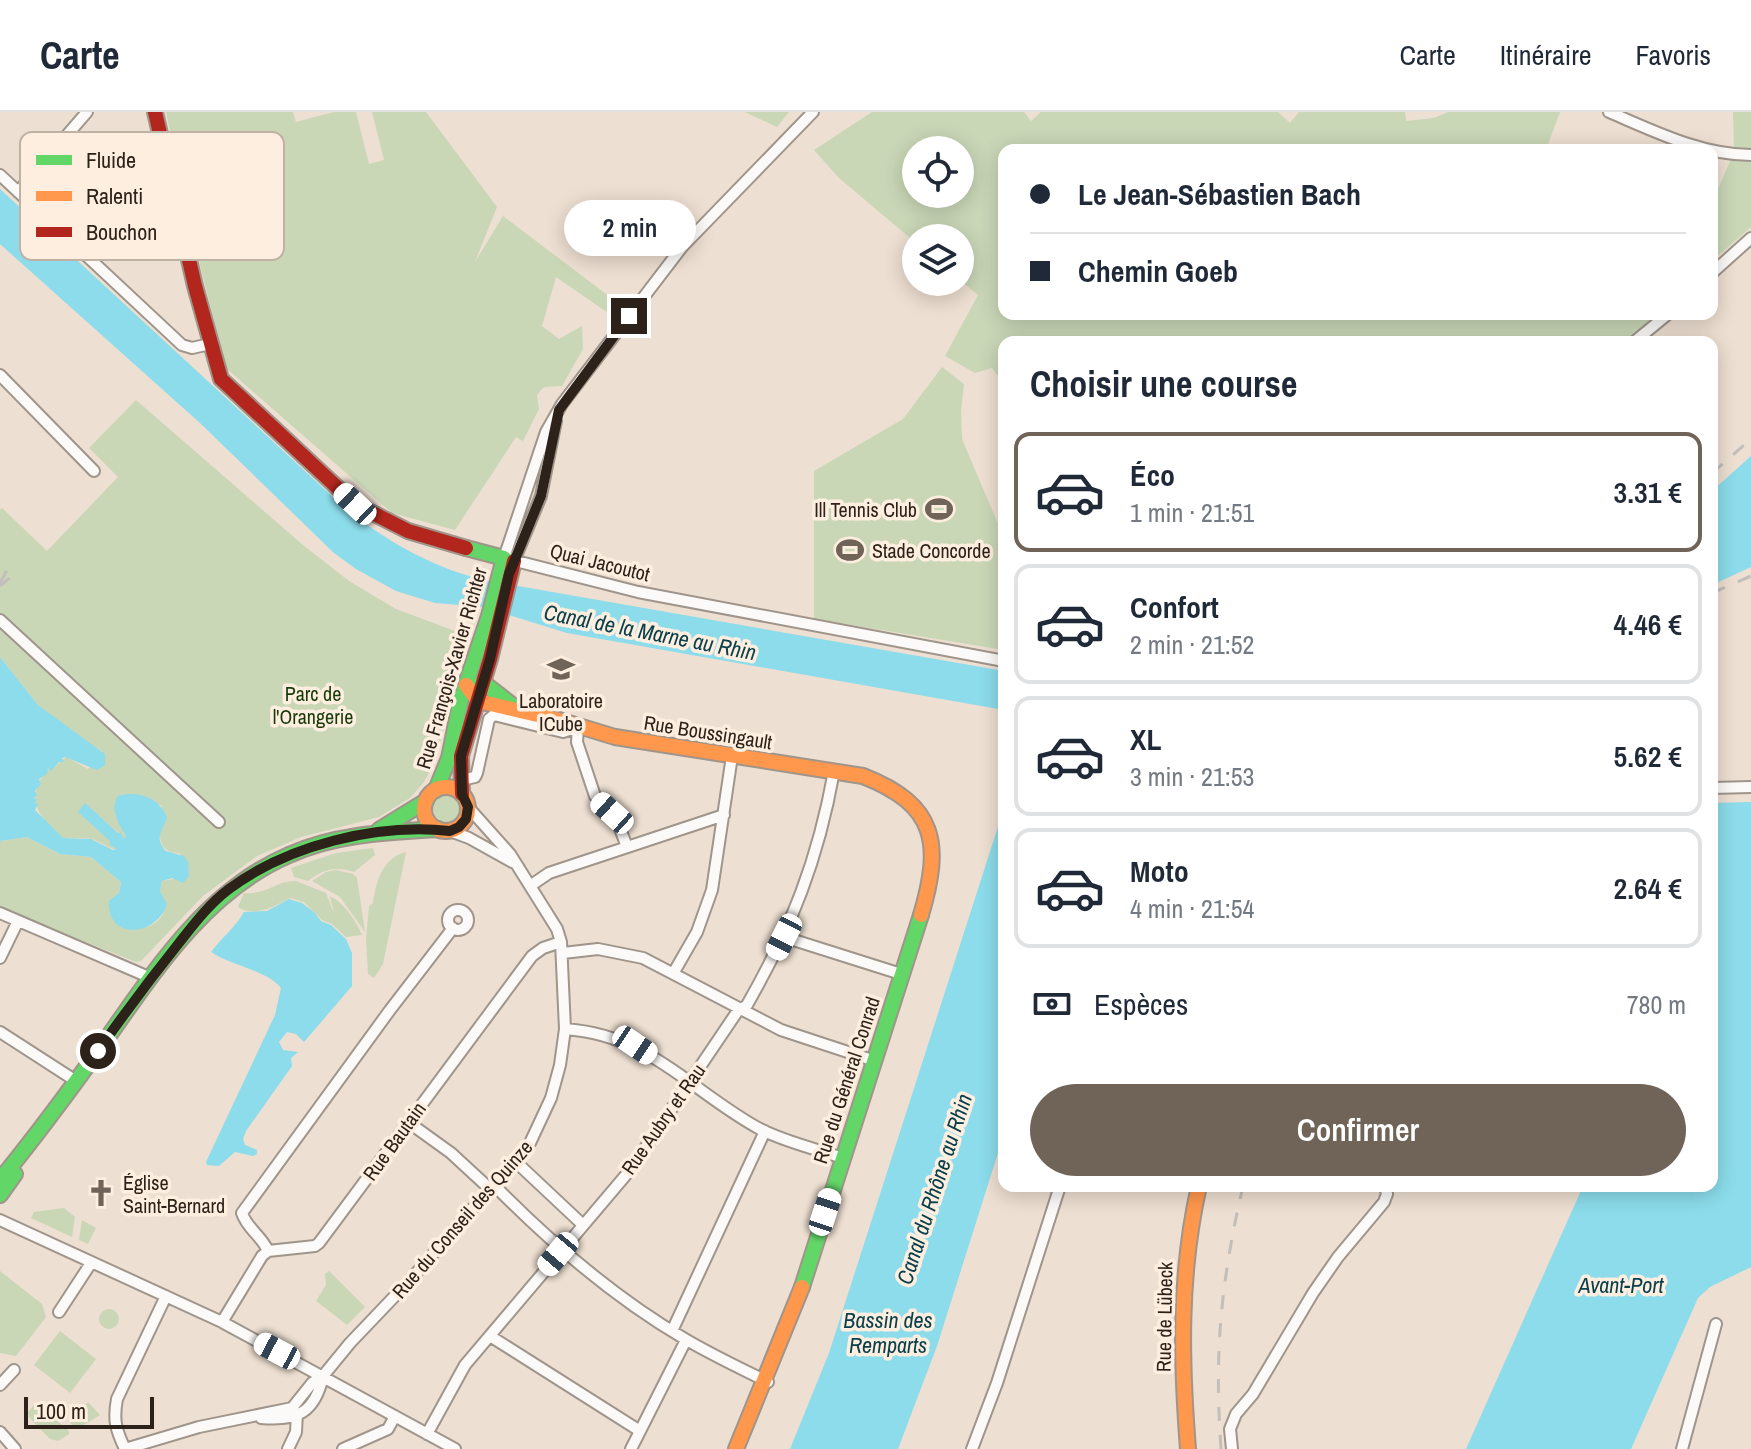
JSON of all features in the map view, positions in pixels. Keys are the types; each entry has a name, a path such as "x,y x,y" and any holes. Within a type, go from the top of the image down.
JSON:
{"main road":[{"name":"Quai Jacoutot","path":"155,112 160,132"},
{"name":"Quai Jacoutot","path":"190,260 221,379 355,504 389,525 507,566"},
{"name":"Rue François-Xavier Richter","path":"431,795 449,758 466,685 494,617 507,566"},
{"name":"Rue François-Xavier Richter","path":"464,793 461,756 490,659 494,617"},
{"path":"490,659 503,697"},
{"path":"466,685 478,701"},
{"name":"Rue Boussingault","path":"466,685 482,685 518,709"},
{"name":"Rue Boussingault","path":"478,701 518,709 615,737 834,771"},
{"name":"Rue du Général Conrad","path":"736,1449 768,1382 875,1061 933,871 931,836 920,814 898,793 863,776 834,771"},
{"path":"0,1180 42,1129 151,978 201,915 228,889 288,855 325,842 375,832 459,827 466,819 464,793 445,787 375,832"},
{"path":"431,795 424,810 428,822 444,830"},
{"path":"0,1195 31,1152 42,1129"},
{"name":"Rue de Lübeck","path":"1188,1449 1181,1348 1182,1276 1198,1192"}],"street":[{"path":"70,132 87,112"},
{"path":"507,566 546,432 559,410 682,247 813,112"},
{"path":"1609,112 1689,144"},
{"path":"1718,151 1751,155"},
{"path":"0,175 18,192 20,190"},
{"path":"1718,268 1751,238"},
{"path":"91,260 182,345 192,348 210,344"},
{"path":"1641,336 1661,320"},
{"path":"0,375 94,471"},
{"path":"507,566 541,496 559,410"},
{"name":"Quai Jacoutot","path":"507,566 998,660"},
{"path":"0,620 219,822"},
{"name":"Rue Boussingault","path":"464,793 477,773 489,719 494,715 563,732 578,727"},
{"path":"578,727 577,742 595,796 616,818 627,847"},
{"path":"674,972 697,932 712,890 732,756"},
{"name":"Rue Aubry et Rau","path":"427,1434 465,1365 631,1169 747,1005 784,937 815,858 834,771"},
{"path":"1718,788 1751,787"},
{"name":"Rue du Conseil des Quinze","path":"323,1376 516,1162 530,1143 551,1098 560,1065 565,1029 562,947 557,929 510,854 464,793"},
{"path":"530,886 549,873 724,815"},
{"name":"Rue du Conseil des Quinze","path":"444,830 469,838 514,863"},
{"path":"0,913 151,978"},
{"path":"0,958 18,921"},
{"path":"222,1322 268,1251 265,1243 246,1224 242,1213 453,928"},
{"path":"784,937 901,974"},
{"path":"562,947 598,949 643,958 791,1034 875,1061"},
{"name":"Rue Bautain","path":"268,1251 319,1243 532,956 543,948 562,947"},
{"path":"565,1029 605,1034 635,1045 765,1131 843,1158"},
{"path":"0,1032 76,1081"},
{"path":"408,1122 451,1153 561,1249 622,1297 686,1340 768,1382"},
{"path":"672,1331 765,1131"},
{"path":"516,1162 582,1224"},
{"path":"972,1449 997,1383 1058,1192"},
{"path":"1232,1449 1230,1429 1236,1414 1253,1394 1313,1293 1338,1257 1384,1202 1386,1192"},
{"path":"0,1220 222,1322 455,1449"},
{"path":"59,1312 91,1263"},
{"path":"166,1296 117,1399 113,1416 115,1429 125,1449 199,1427 292,1408 312,1383 323,1376"},
{"path":"1682,1449 1716,1324"},
{"path":"490,1336 640,1431"},
{"path":"631,1449 686,1340"},
{"path":"0,1385 14,1370"},
{"path":"249,1417 285,1419 305,1412 319,1390 323,1376"},
{"path":"288,1449 296,1432 299,1401"},
{"path":"343,1449 388,1429 395,1416"},
{"path":"0,1432 15,1449"}],"green space":[{"path":"166,112 293,112 296,122 334,112 356,112 369,164 384,160 372,112 426,112 497,207 475,262 503,216 622,306 614,317 556,277 542,326 559,339 582,326 583,349 562,386 544,387 537,395 539,409 523,441 516,437 455,530 392,513 227,369 199,260 284,260 284,132 170,132"},
{"path":"745,112 789,112 777,127"},
{"path":"872,112 1024,112 1031,121 1041,112 1278,112 1290,123 1299,112 1405,112 1406,121 1434,118 1448,112 1560,112 1548,144 998,144 998,320 1649,320 1630,336 998,336 998,376 992,368 975,373 945,356 978,295 974,292 974,224 902,224 902,231 839,178 814,150"},
{"path":"1733,112 1751,112 1751,151 1734,151"},
{"path":"1731,159 1751,160 1751,227 1718,256 1718,189"},
{"name":"Ill Tennis Club","path":"942,367 964,384 962,439 998,524 998,649 814,619 814,471 903,419"},
{"name":"Parc de l'Orangerie","path":"136,400 349,581 396,609 471,637 460,664 435,762 410,798 379,817 301,837 257,856 203,896 141,961 136,962 0,908 0,841 27,837 60,854 91,857 121,882 113,919 131,928 150,926 163,913 162,881 189,876 184,858 179,853 170,852 161,843 162,806 139,795 120,795 115,815 126,837 125,846 123,850 91,839 63,838 46,822 36,806 35,797 41,778 49,768 51,770 66,757 88,769 102,751 38,705 0,657 0,510 2,508 47,551 118,477 89,448","holes":["85,804 120,834 125,845 122,849 110,845"]},
{"path":"447,794 457,798 461,808 457,818 447,822 437,818 433,808 437,798"},
{"path":"373,848 375,855 354,872 330,870 308,881 294,877 291,868 336,853"},
{"path":"406,852 383,964 374,978 368,974 366,938 369,906 373,903 378,879 386,865"},
{"path":"336,870 357,878 365,932 340,897 312,881"},
{"path":"296,881 326,893 334,914 330,896 340,903 362,935 346,937 304,902 290,898 258,911 238,907 244,893"},
{"path":"64,1208 75,1217 72,1237 31,1218 34,1212"},
{"path":"82,1220 96,1228 88,1244 79,1240"},
{"path":"0,1271 42,1304 46,1317 16,1356 0,1353"},
{"path":"329,1271 365,1307 347,1325 316,1301 326,1285 325,1274"},
{"path":"109,1309 116,1312 119,1319 116,1326 109,1329 102,1326 99,1319 102,1312"},
{"path":"60,1331 96,1359 70,1393 34,1365"},
{"path":"88,1402 100,1415 77,1429 70,1423"},
{"path":"34,1405 39,1405 69,1434 58,1441 50,1439 29,1417 28,1412"}],"water":[{"name":"Canal de la Marne au Rhin","path":"0,189 20,208 20,260 77,260 347,510 414,554 450,570 489,581 998,670 998,709 567,633 483,607 435,603 396,591 334,553 200,423 0,244"},
{"path":"1751,456 1751,567 1718,582 1718,486"},
{"path":"0,657 38,705 105,754 105,765 97,770 65,757 62,758 64,762 59,762 51,771 48,768 47,774 39,779 41,784 35,791 35,803 38,804 35,810 63,838 91,839 117,849 78,812 85,803 124,839 126,836 114,806 118,796 133,794 147,797 164,811 167,818 160,842 166,851 184,856 188,862 189,876 183,883 172,878 162,881 160,891 167,904 162,915 144,928 134,930 116,923 109,901 119,893 121,882 91,857 60,854 27,837 0,841"},
{"name":"Avant-Port","path":"1751,802 1751,1267 1710,1287 1698,1298 1631,1449 1466,1449 1580,1192 1718,1192 1718,803"},
{"name":"Bassin des Remparts","path":"998,827 998,1153 937,1346 898,1449 790,1449 829,1353"},
{"path":"289,899 302,903 346,939 352,953 352,986 304,1042 296,1034 287,1032 279,1042 283,1050 298,1052 291,1058 292,1066 246,1131 243,1139 245,1145 257,1150 257,1154 235,1152 219,1166 207,1165 275,1015 281,988 267,977 211,952 244,912 267,911"}],"railway":[{"path":"1718,468 1751,439"},
{"path":"0,583 7,570 11,570 12,576 0,586"},
{"path":"1718,590 1751,576"},
{"path":"1221,1449 1218,1380 1221,1317 1229,1254 1242,1192"}],"traffic: fast":[{"path":"436,790 449,758 461,699 489,616 504,558 466,548"},
{"path":"474,685 489,687 517,709"},
{"path":"379,830 426,801"},
{"path":"0,1180 162,962 207,912 232,890 289,855 325,842 362,835 438,829"},
{"path":"802,1287 921,915"},
{"path":"0,1195 15,1174"}],"traffic: slow":[{"path":"466,685 478,701 615,737 863,776 888,787 906,800 928,830 931,867 921,915"},
{"path":"446,787 461,794 468,809 461,824 446,831 431,824 424,809 431,794 446,787"},
{"path":"1188,1449 1183,1317 1188,1252 1198,1192"},
{"path":"736,1449 802,1287"}],"traffic: jam":[{"path":"155,112 160,132"},
{"path":"189,260 221,379 355,504 408,531 466,548"},
{"path":"462,794 461,756 490,659 514,561"}],"place":[{"name":"Ill Tennis Club","path":"939,509"},
{"name":"Stade Concorde","path":"850,550"},
{"name":"Laboratoire ICube","path":"561,669"},
{"name":"Église Saint-Bernard","path":"101,1193"}],"route":[{"path":"98,1051 155,972 201,915 228,889 288,855 325,842 375,832 450,831 466,819 468,807 462,794 461,756 490,659 509,574 541,496 559,410 629,316"}],"water label":[{"name":"Canal du Rhône au Rhin","path":"934,1189"}]}
